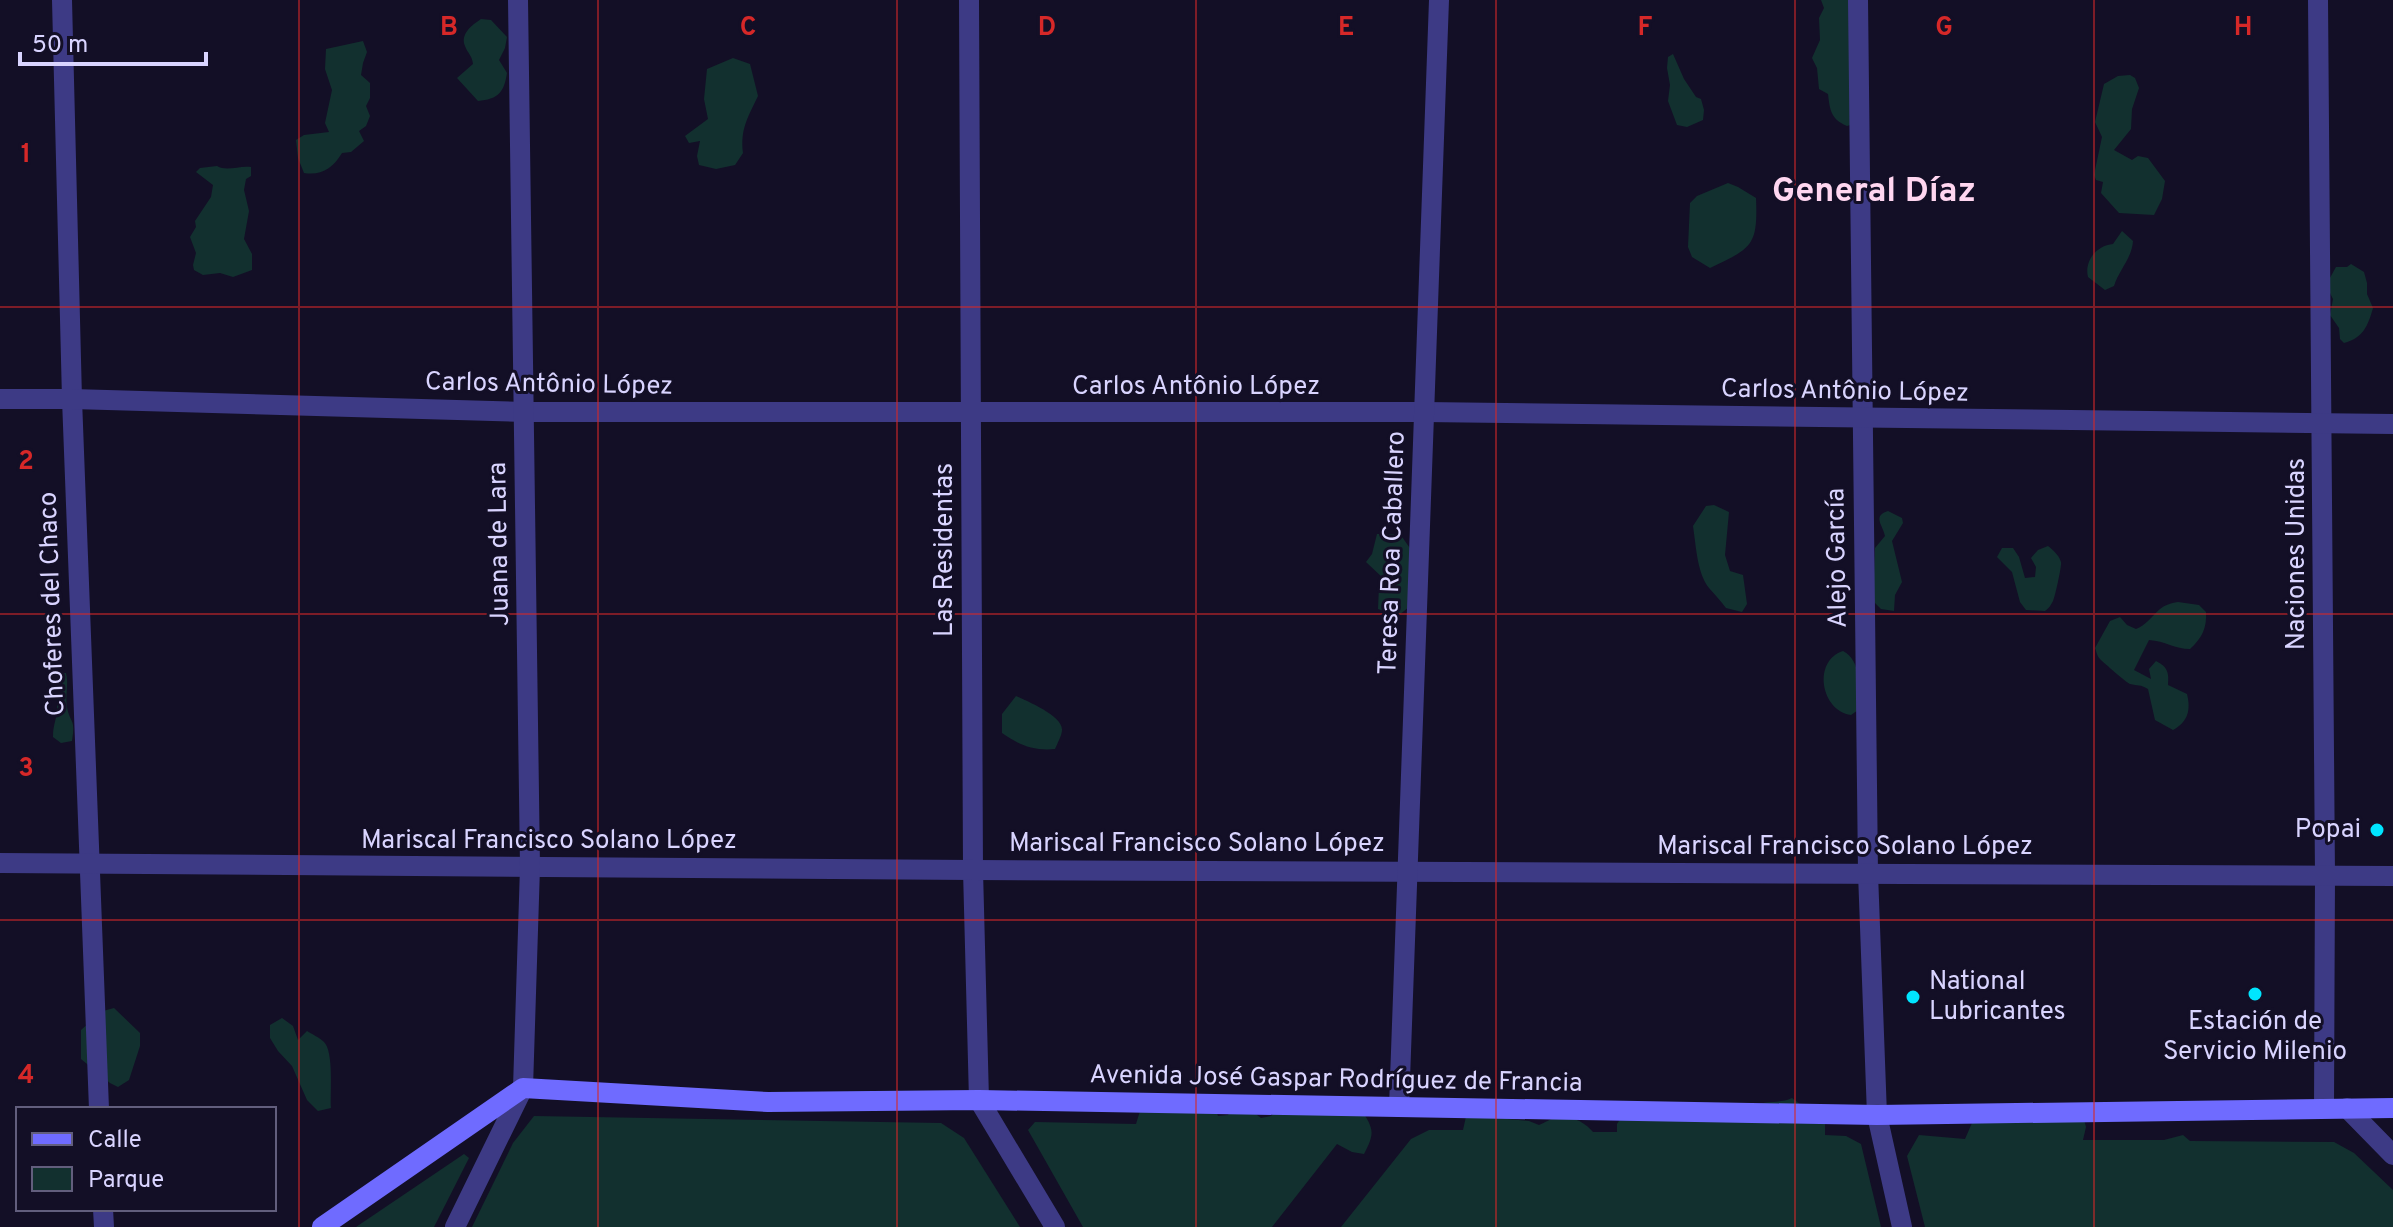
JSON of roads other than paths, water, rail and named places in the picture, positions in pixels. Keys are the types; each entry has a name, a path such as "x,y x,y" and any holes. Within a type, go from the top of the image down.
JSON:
{"main road":[{"name":"Avenida José Gaspar Rodríguez de Francia","path":"523,1088 768,1102 979,1100 1877,1115 2393,1108"},
{"path":"322,1227 523,1088"}],"street":[{"name":"Choferes del Chaco","path":"62,0 72,399 99,1107"},
{"name":"Juana de Lara","path":"518,0 530,867 523,1088"},
{"name":"Las Residentas","path":"969,0 973,870 979,1100"},
{"name":"Teresa Roa Caballero","path":"1399,1107 1439,0"},
{"name":"Alejo García","path":"1858,0 1868,873 1877,1115 1902,1227"},
{"name":"Naciones Unidas","path":"2318,0 2324,1107"},
{"name":"Carlos Antônio López","path":"0,399 525,412 1424,412 2393,424"},
{"name":"Mariscal Francisco Solano López","path":"0,863 2393,876"},
{"path":"455,1227 523,1088"},
{"path":"979,1100 1055,1227"},
{"path":"2347,1108 2393,1155"}],"place":[{"name":"Popai","path":"2377,830"},
{"name":"Estación de Servicio Milenio","path":"2255,994"},
{"name":"National Lubricantes","path":"1913,997"}],"district":[{"name":"General Díaz","path":"1874,192"}]}
